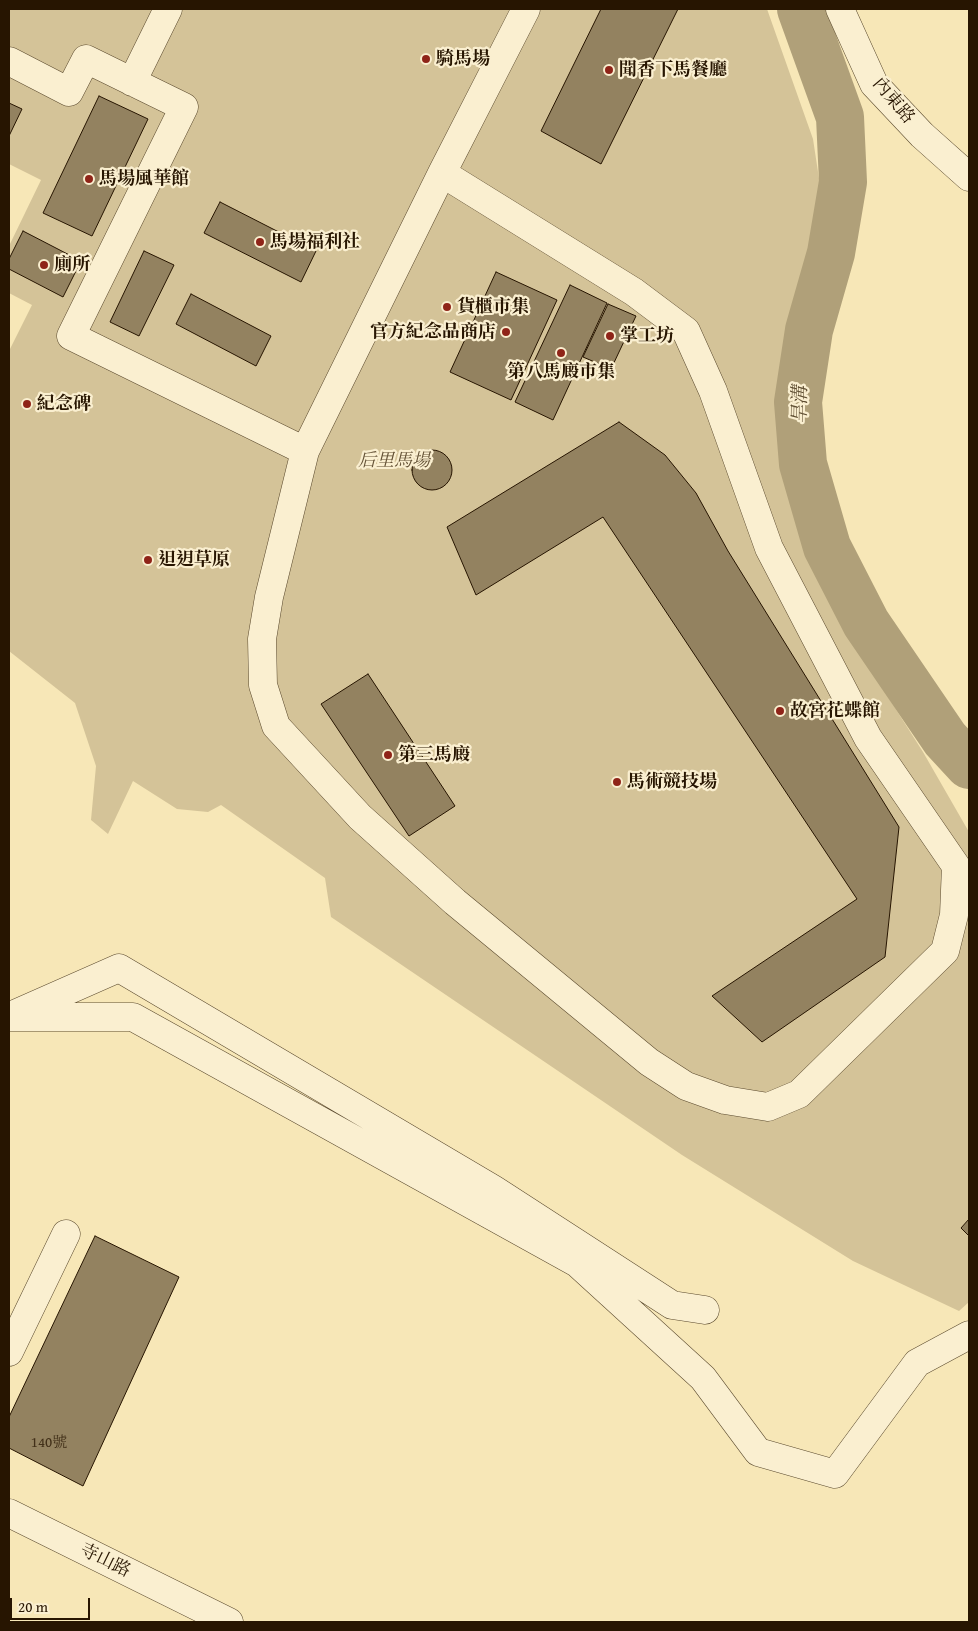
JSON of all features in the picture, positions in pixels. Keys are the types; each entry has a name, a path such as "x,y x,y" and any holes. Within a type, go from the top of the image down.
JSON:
{"street":[{"path":"132,82 168,9"},
{"path":"442,173 634,292 686,331 713,391 769,548 868,738 956,866 954,915 945,952 799,1094 768,1107 725,1100 686,1086 649,1062 455,902 360,817 276,726 263,685 262,639 269,598 305,451 442,173 526,9"},
{"name":"內東路","path":"840,9 874,84 922,135 969,177"},
{"path":"9,61 69,92 86,59 184,107 71,336 305,451"},
{"path":"9,1017 119,968 493,1189 672,1306 705,1310"},
{"path":"9,1017 133,1017 577,1263 703,1378 758,1452 834,1474 917,1362 969,1336"},
{"path":"9,1352 66,1234"},
{"name":"寺山路","path":"9,1513 229,1622"}],"green space":[{"name":"后里馬場","path":"9,9 767,9 813,139 820,185 809,251 787,323 775,401 783,462 808,541 836,610 923,752 969,832 969,1302 959,1311 853,1261 682,1155 331,917 325,878 221,805 208,812 177,809 133,781 108,834 91,820 96,766 75,703 9,651 9,351 32,305 9,293 9,246 41,180 9,164"}],"building":[{"name":"聞香下馬餐廳","path":"601,9 678,9 601,164 541,131"},
{"name":"馬場風華館","path":"99,96 148,119 92,236 43,213"},
{"path":"9,103 22,109 9,136"},
{"name":"馬場福利社","path":"220,202 316,251 301,282 204,233"},
{"name":"廁所","path":"23,231 81,261 63,297 9,269 9,259"},
{"path":"144,251 174,265 139,336 110,322"},
{"name":"官方紀念品商店","path":"496,272 557,300 511,400 450,372"},
{"name":"第八馬廄市集","path":"570,285 607,303 553,420 515,402"},
{"path":"191,294 271,336 256,366 176,324"},
{"name":"掌工坊","path":"608,304 636,316 611,369 583,357"},
{"name":"故宮花蝶館","path":"619,422 665,455 696,493 728,551 899,827 885,957 762,1042 712,996 857,899 603,517 476,595 447,527"},
{"path":"436,450 443,453 449,459 452,470 451,478 443,487 436,490 428,490 421,487 413,478 412,466 415,459 424,451"},
{"name":"第三馬廄","path":"368,674 455,806 409,836 321,704"},
{"path":"969,1219 969,1236 961,1228"},
{"path":"95,1236 179,1277 83,1486 9,1448 9,1417"}],"waterway":[{"name":"旱溝","path":"801,9 840,117 843,182 831,253 809,330 798,402 803,464 827,547 866,623 945,739 969,765"}],"place":[{"name":"騎馬場","path":"426,59"},
{"name":"聞香下馬餐廳","path":"609,70"},
{"name":"馬場風華館","path":"89,179"},
{"name":"馬場福利社","path":"260,242"},
{"name":"廁所","path":"44,265"},
{"name":"貨櫃市集","path":"447,307"},
{"name":"官方紀念品商店","path":"506,332"},
{"name":"掌工坊","path":"610,336"},
{"name":"第八馬廄市集","path":"561,353"},
{"name":"紀念碑","path":"27,404"},
{"name":"𨑨迌草原","path":"148,560"},
{"name":"故宮花蝶館","path":"780,711"},
{"name":"第三馬廄","path":"388,755"},
{"name":"馬術競技場","path":"617,782"}]}
